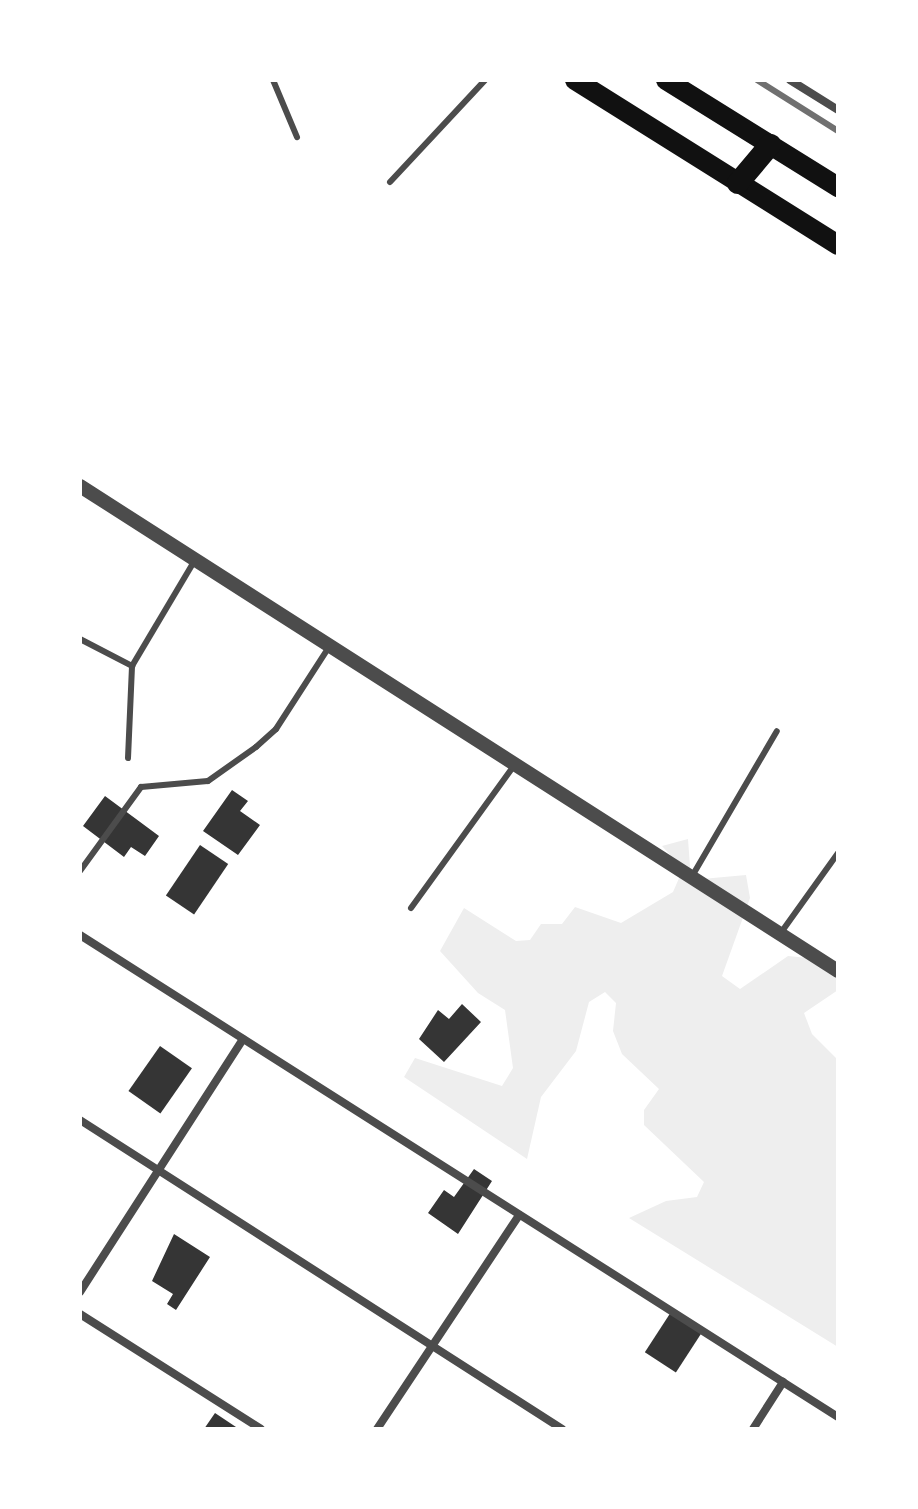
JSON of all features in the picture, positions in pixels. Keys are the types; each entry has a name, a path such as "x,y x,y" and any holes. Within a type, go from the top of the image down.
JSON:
{"highway":[{"path":"738,183 770,145"}],"main road":[{"path":"575,80 838,245"},
{"path":"666,80 838,187"}],"street":[{"path":"790,80 838,110"},
{"path":"80,486 689,881 838,971"},
{"path":"80,935 838,1417"},
{"path":"80,1292 243,1039"},
{"path":"80,1120 429,1350 562,1429"},
{"path":"377,1429 519,1215"},
{"path":"80,1314 261,1429"},
{"path":"753,1429 783,1382"}],"lane":[{"path":"273,80 297,137"},
{"path":"390,182 485,80"},
{"path":"128,758 132,666 195,560"},
{"path":"80,639 132,666"},
{"path":"80,871 141,787 208,781 256,747 276,729 329,647"},
{"path":"689,881 777,731"},
{"path":"411,908 513,767"},
{"path":"778,937 838,853"}],"shaded area":[{"path":"688,839 691,880 746,875 750,898 722,976 740,989 788,956 838,961 838,990 804,1013 812,1034 838,1060 838,1347 629,1218 666,1201 697,1197 704,1182 644,1125 644,1110 659,1089 622,1054 613,1031 616,1003 605,992 589,1002 576,1051 541,1097 527,1159 404,1077 415,1058 502,1086 513,1068 505,1010 478,993 440,951 464,908 516,941 530,940 541,924 562,924 575,907 621,923 673,892 683,869 662,846"}],"building":[{"path":"232,790 248,801 240,811 260,825 238,855 203,831"},
{"path":"105,796 159,836 145,856 131,847 124,857 83,826"},
{"path":"200,845 228,864 194,915 166,896"},
{"path":"462,1004 481,1022 444,1062 419,1039 438,1010 449,1019"},
{"path":"160,1046 192,1068 160,1113 128,1091"},
{"path":"474,1169 492,1181 458,1234 428,1213 444,1190 454,1197"},
{"path":"174,1234 210,1257 176,1310 167,1304 173,1294 152,1281"},
{"path":"671,1312 702,1332 676,1372 645,1352"},
{"path":"215,1413 239,1429 204,1429"}],"railway":[{"path":"757,80 838,131"}]}
